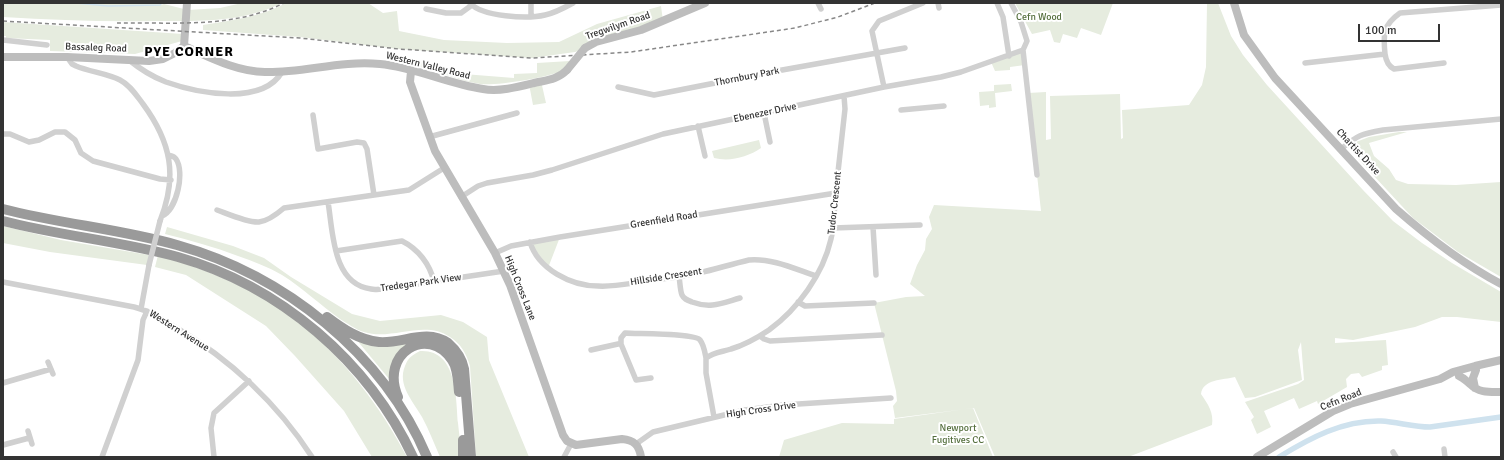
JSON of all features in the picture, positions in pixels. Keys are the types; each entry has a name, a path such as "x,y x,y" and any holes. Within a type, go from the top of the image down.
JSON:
{"highway":[{"path":"3,209 125,233 177,245 216,258 291,291 344,330 356,336 380,342 393,342 427,336 435,337 452,346 462,361 464,369 471,457"},
{"path":"3,221 178,258 223,274 264,295 315,330 353,367 382,405 413,457"},
{"path":"256,276 286,294 310,311 348,344 388,389 403,411 427,457"},
{"path":"403,411 394,386 394,372 397,361 406,351 418,345 425,344 440,348 453,360 456,370 460,398 463,457"}],"street":[{"path":"187,3 184,46 241,69 263,72 282,72"},
{"path":"531,3 531,17"},
{"path":"426,9 446,13 461,13 471,4 485,12 496,15 531,17 554,13 573,3"},
{"name":"Tregwilym Road","path":"567,70 585,48 596,42 640,30 705,3"},
{"path":"818,3 821,9"},
{"path":"884,87 872,31 879,21 923,3"},
{"path":"997,3 1003,17 1009,56"},
{"path":"1011,3 1027,35 1027,40 1023,50 1037,175"},
{"name":"Chartist Drive","path":"1234,3 1244,35 1275,78 1396,209 1418,229 1460,259 1501,284"},
{"path":"1444,63 1394,69 1390,67 1386,62 1385,54 1384,33 1387,26 1400,13 1501,5"},
{"path":"3,40 47,45"},
{"name":"Bassaleg Road","path":"3,57 67,57 149,60 163,59 175,53 184,46"},
{"name":"Thornbury Park","path":"618,87 654,95 905,48"},
{"name":"Ebenezer Drive","path":"461,197 478,186 486,183 533,175 663,134 960,72 1023,50"},
{"path":"1305,63 1385,54"},
{"path":"67,57 72,64 83,69 115,78 128,86 138,97 157,124 162,134 171,165 171,180 149,265 138,360 102,457"},
{"path":"128,60 140,70 165,82 191,89 215,93 243,93 259,90 270,85 282,72"},
{"name":"Western Valley Road","path":"282,72 332,65 359,63 380,64 411,70 466,86 492,90 547,80 560,76 567,70"},
{"name":"High Cross Lane","path":"411,70 410,82 429,137 444,168 495,253 504,271 517,303 563,435 571,444"},
{"name":"Tudor Crescent","path":"706,358 716,353 745,344 760,336 782,319 798,302 816,276 827,253 833,228 845,109 844,96"},
{"path":"902,110 944,106"},
{"path":"429,137 516,113"},
{"path":"764,113 770,142"},
{"path":"313,115 318,149 357,142 364,143 374,195"},
{"path":"1341,149 1357,136 1367,133 1383,130 1501,119"},
{"path":"698,126 705,156"},
{"path":"3,134 10,134 29,142 39,140 55,132 65,132 75,140 82,153 93,161 160,179 171,180"},
{"path":"161,218 171,210 176,199 179,182 177,160 168,155"},
{"path":"217,210 245,220 259,222 268,219 284,208 409,190 444,168"},
{"name":"Greenfield Road","path":"495,253 511,246 530,242 836,192"},
{"name":"Tredegar Park View","path":"328,202 336,251 340,264 346,275 358,285 370,289 383,289 504,271"},
{"path":"833,228 920,225"},
{"path":"873,227 876,275"},
{"path":"336,251 402,241 424,259 431,272 434,282"},
{"name":"Hillside Crescent","path":"530,242 538,259 548,268 582,284 598,286 616,285 679,276 756,259 776,263 816,276"},
{"path":"679,276 683,297 686,300 702,306 712,306 740,298"},
{"name":"Western Avenue","path":"3,282 144,310 188,334 234,367 249,381 298,436 312,457"},
{"path":"798,302 805,306 874,303"},
{"path":"651,378 636,380 621,344 621,338 625,333 690,336 700,339 706,358 706,374 714,417"},
{"path":"760,336 764,339 770,340 882,335"},
{"path":"592,350 621,344"},
{"name":"Cefn Road","path":"1257,457 1333,411 1350,404 1440,378 1453,372 1476,368 1501,360"},
{"path":"3,383 52,372 48,362"},
{"path":"1475,388 1468,371 1476,368"},
{"path":"1475,388 1473,378 1476,368"},
{"name":"Cefn Road","path":"1440,378 1449,379 1468,373"},
{"path":"1459,376 1464,378 1470,385 1479,391 1501,392"},
{"path":"214,457 211,428 214,413 249,381"},
{"name":"High Cross Drive","path":"636,444 653,432 745,410 783,405 891,398"},
{"path":"28,431 32,444"},
{"path":"3,445 29,438"},
{"path":"564,457 571,444 586,444 622,439 636,444 640,450 641,457"},
{"path":"1444,448 1445,457"}],"green space":[{"path":"3,3 162,3 160,5 164,4 188,10 220,8 242,3 282,3 267,10 220,20 136,21 3,17"},
{"path":"286,3 368,3 383,13 397,11 399,31 444,40 507,43 559,42 597,24 661,6 663,21 575,52 532,58 399,49 300,37 203,30 203,25 256,15 267,12"},
{"name":"Cefn Wood","path":"1015,3 1113,3 1101,35 1081,28 1077,38 1063,34 1060,43 1054,42 1050,30 1032,34"},
{"path":"1207,3 1218,3 1231,36 1243,55 1267,85 1393,221 1452,263 1501,292 1501,322 1457,317 1442,317 1415,327 1353,340 1335,338 1335,343 1386,340 1388,365 1382,366 1382,370 1362,377 1359,373 1351,374 1346,379 1347,387 1318,404 1317,401 1299,409 1294,398 1264,411 1271,427 1257,434 1251,420 1254,417 1245,402 1298,384 1304,380 1301,342 1298,350 1302,380 1255,397 1245,398 1235,377 1209,383 1205,385 1201,394 1211,413 1212,425 1128,457 995,457 974,408 895,418 893,406 897,401 896,391 874,303 906,297 925,296 910,284 917,265 925,250 926,239 932,229 929,217 934,205 1041,211 1028,93 1046,92 1046,140 1051,139 1050,96 1120,94 1121,139 1123,138 1122,110 1189,105 1202,85 1206,67"},
{"path":"3,22 183,34 182,41 135,54 50,51 50,40 6,38 6,36 3,36"},
{"path":"1023,50 1025,65 1010,67 1010,70 995,71 991,62"},
{"path":"570,61 559,72 543,77 497,84 480,84 465,81 418,65 419,62 451,68 451,73 514,78 514,74 537,73 537,63"},
{"path":"541,81 546,103 533,105 529,84"},
{"path":"1011,84 1012,91 995,93 996,107 989,108 989,105 980,106 979,92 994,91 994,85"},
{"path":"1407,132 1369,143 1374,156 1389,169 1396,180 1408,184 1456,185 1501,182 1501,277 1458,252 1413,218 1361,162 1353,150 1356,142 1369,137"},
{"path":"759,140 761,148 750,154 732,159 714,158 712,151"},
{"path":"3,226 61,240 149,255 147,265 50,252 3,243"},
{"path":"167,227 233,246 264,258 291,277 352,314 380,321 441,315 463,322 487,337 489,360 529,457 476,457 470,366 463,349 450,337 440,332 430,330 386,334 375,334 361,331 340,319 297,285 277,272 255,262 220,250 165,234"},
{"path":"560,237 548,268 530,242"},
{"path":"158,255 220,277 249,290 283,310 316,337 360,384 385,420 407,457 372,457 344,411 266,326 186,275 155,267"},
{"path":"355,338 407,344 399,351 394,359 390,380"},
{"path":"420,351 432,352 441,358 448,366 452,376 455,388 462,457 440,457 425,422 404,386 403,373 406,363 411,357"},
{"name":"Newport Fugitives CC","path":"973,408 993,457 779,457 784,440 842,423 894,424 894,419"}],"waterway":[{"path":"76,3 108,6 160,5 162,3"},
{"path":"1279,457 1303,443 1327,432 1340,427 1367,421 1393,422 1430,427 1501,417"}],"railway":[{"path":"117,23 181,23 223,20 244,17 284,3"},
{"path":"3,21 300,38 399,49 532,58 631,52 795,28 838,17 875,3"}],"district":[{"name":"PYE CORNER","path":"189,52"}]}
